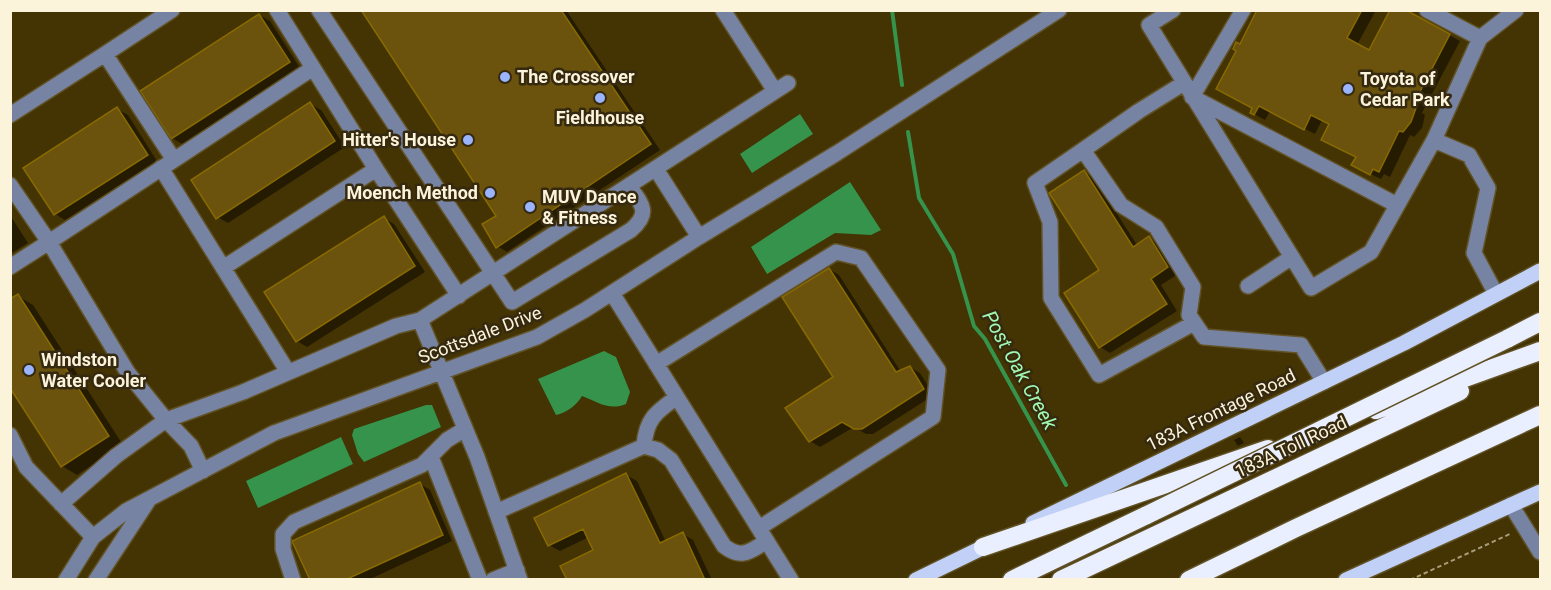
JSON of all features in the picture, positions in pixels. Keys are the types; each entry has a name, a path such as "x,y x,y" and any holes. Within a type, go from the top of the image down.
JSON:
{"highway":[{"path":"1012,579 1540,322"},
{"path":"982,547 1189,477 1540,352"},
{"name":"183A Toll Road","path":"1061,579 1540,352"},
{"path":"1189,579 1540,415"}],"main road":[{"name":"183A Frontage Road","path":"916,579 1404,343 1540,271"},
{"path":"1346,579 1540,492"}],"street":[{"path":"10,115 172,10"},
{"path":"277,10 376,169 459,296"},
{"path":"319,10 512,302 631,230 640,222 643,213 641,202 629,186"},
{"path":"723,10 775,92"},
{"name":"Scottsdale Drive","path":"66,579 93,537 126,510 274,433 537,337 837,153 1059,10"},
{"path":"1173,10 1149,25 1311,288 1371,252 1434,140 1480,38 1516,10"},
{"path":"1192,97 1243,10"},
{"path":"1427,10 1480,38"},
{"path":"105,54 223,268 288,372"},
{"path":"10,267 313,69"},
{"path":"61,504 116,456 166,420 243,392 396,326 420,320 788,83"},
{"path":"1184,83 1139,111 1035,183 1050,222 1051,298 1099,375 1194,323"},
{"path":"1192,97 1397,205"},
{"path":"1434,140 1469,155 1488,188 1474,253 1496,294"},
{"path":"1083,150 1121,205 1156,227 1193,286 1190,315 1204,338 1301,345 1324,381"},
{"path":"223,268 376,169"},
{"path":"656,169 699,237"},
{"path":"10,185 49,242 128,373 166,420 191,446 203,471"},
{"path":"496,512 644,446 658,450 671,460 724,546 734,553 747,553 763,534 933,417 938,370 861,258 836,252 656,364"},
{"path":"1248,286 1292,257"},
{"path":"612,293 791,579"},
{"path":"420,320 443,372 519,575 493,579"},
{"path":"644,446 645,431 653,414 677,397"},
{"path":"293,579 283,549 283,534 294,522 422,465 447,440 465,429"},
{"path":"10,435 26,467 93,537"},
{"path":"431,457 480,579"},
{"path":"96,579 149,498"},
{"path":"1511,505 1540,552"}],"path":[{"path":"1410,579 1517,531"}],"shaded area":[{"path":"800,114 813,134 752,173 740,154"},
{"path":"850,182 881,230 871,235 835,233 767,274 751,247"},
{"path":"604,351 616,357 630,392 626,404 614,407 582,396 571,408 556,415 538,379"},
{"path":"432,405 441,427 364,462 358,454 352,435 354,429"},
{"path":"341,437 353,464 258,508 246,481"}],"building":[{"name":"The Crossover","path":"361,10 561,10 651,144 496,248 482,224 496,216"},
{"path":"1257,10 1362,10 1347,38 1369,50 1390,10 1406,10 1450,34 1412,107 1416,108 1411,122 1403,132 1399,131 1379,172 1373,169 1370,175 1351,165 1356,157 1321,140 1329,124 1311,115 1304,130 1259,106 1254,115 1250,113 1252,108 1216,89 1236,51 1233,49 1236,42 1240,44"},
{"path":"259,14 290,62 171,139 140,91"},
{"path":"310,102 335,141 216,219 191,180"},
{"path":"117,107 148,155 54,215 23,168"},
{"path":"1084,170 1133,247 1149,236 1168,267 1151,279 1167,304 1099,348 1064,293 1099,270 1049,193"},
{"path":"384,216 415,266 296,342 264,292"},
{"path":"829,268 896,372 910,366 924,389 862,429 854,429 842,422 809,442 785,408 833,377 782,297"},
{"path":"18,294 109,436 61,467 10,388 10,299"},
{"path":"626,473 660,543 683,532 705,580 567,580 560,566 593,550 583,529 548,546 534,518"},
{"path":"420,482 443,535 345,580 310,580 292,541"}],"waterway":[{"name":"Post Oak Creek","path":"892,10 902,85"},
{"name":"Post Oak Creek","path":"908,132 919,198 953,254 974,326 985,339 1066,485"}],"place":[{"name":"The Crossover","path":"505,77"},
{"name":"Toyota of Cedar Park","path":"1348,89"},
{"name":"Fieldhouse","path":"600,98"},
{"name":"Hitter's House","path":"468,140"},
{"name":"Moench Method","path":"490,193"},
{"name":"MUV Dance & Fitness","path":"530,207"},
{"name":"Windston Water Cooler","path":"29,370"}]}
